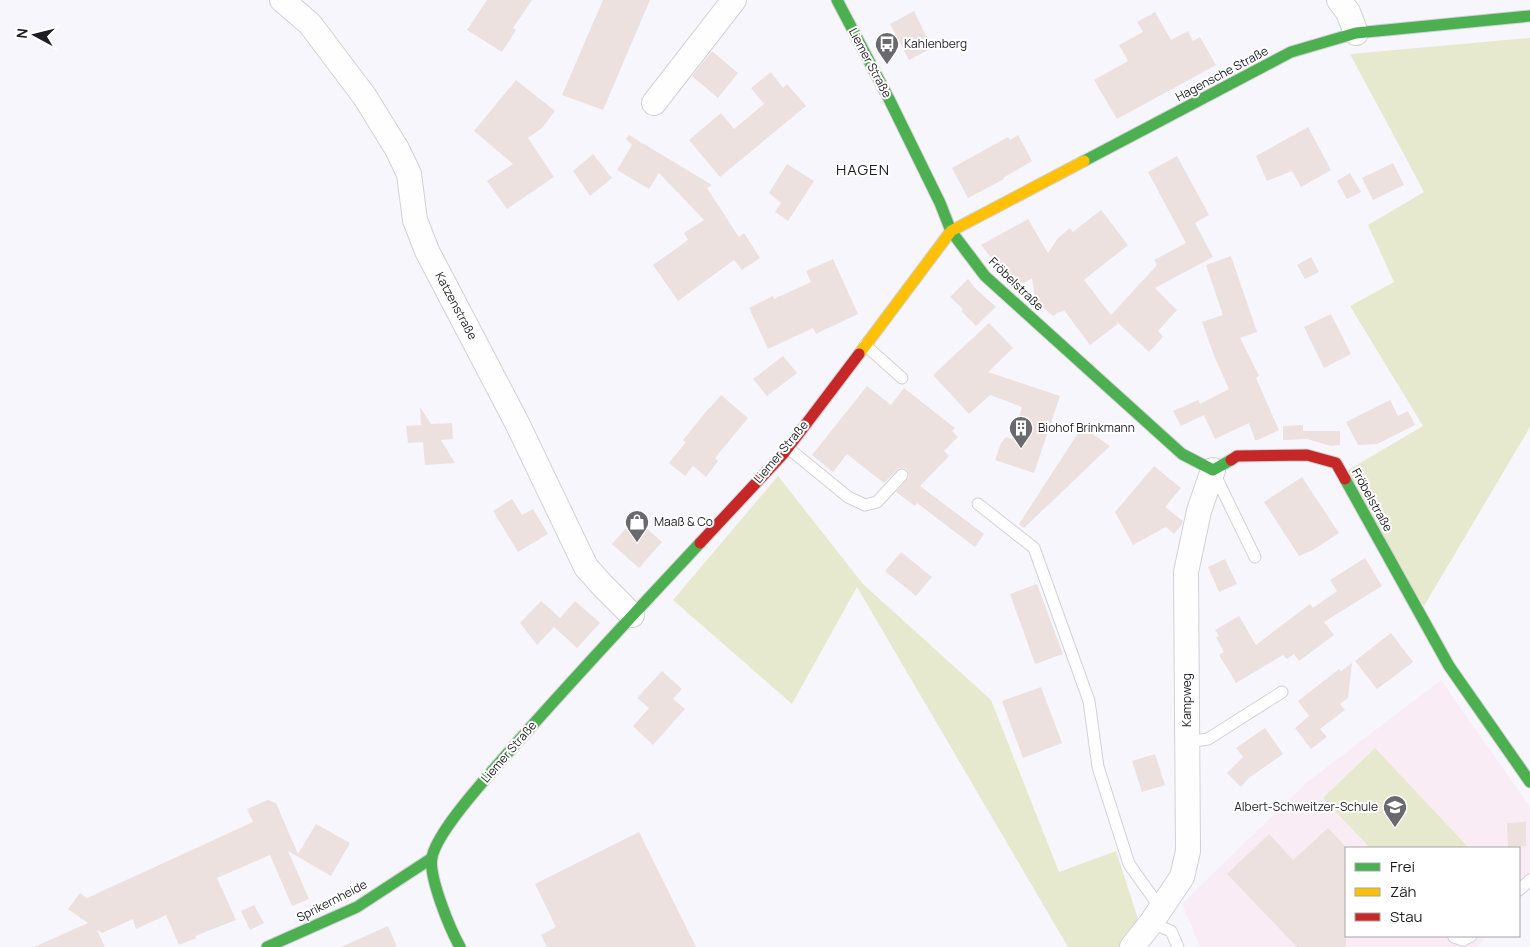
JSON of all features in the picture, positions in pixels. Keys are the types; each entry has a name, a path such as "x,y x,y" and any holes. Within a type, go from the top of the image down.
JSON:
{"street":[{"name":"Katzenstraße","path":"282,0 310,24 365,97 397,149 409,174 415,220 427,251 517,423 586,567 632,615"},
{"path":"654,104 734,0"},
{"name":"Liemer Straße","path":"432,858 441,837 475,791 610,646 632,615 788,448 951,231 940,203 889,99 837,0"},
{"path":"1339,0 1348,12 1356,34"},
{"name":"Hagensche Straße","path":"951,231 1292,52 1356,34 1530,16"},
{"name":"Fröbelstraße","path":"951,231 985,276 1182,454 1213,470 1237,456 1307,455 1336,463 1449,666 1530,782"},
{"name":"Kampweg","path":"1132,947 1156,916 1182,877 1188,851 1186,572 1199,511 1213,470"},
{"path":"432,858 434,884 452,932 460,947"},
{"name":"Sprikernheide","path":"267,947 293,942 357,907 432,858"}],"lane":[{"path":"865,345 902,378"},
{"path":"788,448 848,497 865,505 877,502 902,475"},
{"path":"1213,470 1255,557"},
{"path":"978,504 1034,548 1089,701 1098,767 1129,864 1156,916 1171,932 1178,947"},
{"path":"1187,742 1208,738 1282,692"},
{"path":"1520,889 1530,880"},
{"path":"1454,937 1463,940 1469,937"}],"shaded area":[{"name":"Albert-Schweitzer-Schule","path":"1441,680 1530,807 1530,887 1520,899 1520,847 1345,847 1345,937 1486,937 1477,947 1200,947 1182,904 1306,783"}],"green space":[{"path":"1530,38 1530,427 1424,606 1338,476 1423,426 1350,306 1394,282 1368,225 1424,192 1350,54"},
{"path":"778,476 863,584 991,700 1059,872 1116,851 1139,922 1120,947 1068,947 857,587 792,704 673,600"},
{"path":"1375,748 1468,847 1369,847 1323,798"}],"building":[{"path":"487,0 532,0 513,28 516,30 502,52 467,30"},
{"path":"603,0 650,0 603,110 562,95"},
{"path":"914,11 932,48 909,60 890,24"},
{"path":"1155,12 1171,40 1188,31 1193,41 1200,37 1216,65 1117,119 1094,80 1128,61 1119,45 1143,32 1137,22"},
{"path":"712,51 738,73 718,98 692,76"},
{"path":"771,72 783,88 787,84 806,106 720,177 689,140 721,113 734,129 764,104 751,88"},
{"path":"516,80 555,111 542,128 528,138 554,177 507,209 487,181 513,164 474,131"},
{"path":"1308,127 1331,170 1301,187 1292,171 1267,181 1256,156"},
{"path":"629,135 712,185 707,188 739,237 744,233 760,258 742,270 734,260 678,301 653,265 688,240 684,233 704,220 659,173 649,189 617,170 632,145 626,139"},
{"path":"1018,135 1032,161 1004,179 968,198 952,168 1008,137 1010,140"},
{"path":"593,154 612,178 590,196 573,171"},
{"path":"1177,156 1209,215 1195,223 1213,257 1155,288 1177,310 1158,331 1163,337 1149,352 1116,321 1118,324 1090,345 1064,310 1053,316 1038,303 1035,297 1032,278 1019,286 997,265 981,245 1028,219 1048,253 1058,238 1070,228 1073,232 1101,210 1128,245 1084,280 1111,315 1157,265 1154,260 1186,243 1148,172"},
{"path":"1393,163 1404,185 1373,200 1362,178"},
{"path":"787,164 814,181 788,221 775,212 781,203 769,193"},
{"path":"1350,173 1361,192 1347,199 1337,181"},
{"path":"1231,256 1257,332 1240,338 1259,376 1256,378 1279,430 1258,440 1255,440 1249,423 1215,439 1204,415 1181,426 1173,411 1198,400 1200,404 1229,389 1202,322 1223,315 1206,265"},
{"path":"1311,257 1319,272 1305,279 1297,265"},
{"path":"833,259 858,314 816,334 813,328 768,349 749,308 773,296 774,299 811,282 806,271"},
{"path":"968,279 996,307 976,326 961,311 963,309 950,297"},
{"path":"1331,314 1351,354 1324,368 1304,327"},
{"path":"989,323 1013,348 988,372 1060,396 1034,473 995,460 1001,443 1006,437 1012,439 1022,407 990,395 969,414 933,375"},
{"path":"783,356 797,373 767,396 753,379"},
{"path":"867,386 891,405 904,388 955,428 952,431 958,437 944,451 949,456 920,486 984,534 975,547 917,503 915,506 896,492 909,477 907,469 899,468 884,483 847,454 833,472 812,455"},
{"path":"721,395 748,418 715,458 718,461 706,477 693,466 685,476 669,463 686,442 683,440"},
{"path":"1390,400 1398,416 1408,411 1415,425 1377,444 1358,445 1346,422"},
{"path":"420,407 431,424 452,423 453,439 441,440 455,463 425,465 423,442 408,443 406,426 421,425"},
{"path":"1303,425 1303,431 1340,431 1340,445 1331,446 1307,439 1283,440 1283,426"},
{"path":"1082,427 1110,446 1024,528 1019,524"},
{"path":"1154,466 1181,488 1165,507 1183,521 1174,534 1166,527 1133,545 1115,512"},
{"path":"1302,477 1339,533 1313,550 1299,556 1264,502"},
{"path":"512,499 522,515 533,509 548,534 518,552 493,511"},
{"name":"Maaß & Co","path":"635,518 662,542 639,568 612,544"},
{"path":"901,552 932,577 916,596 885,571"},
{"path":"1365,558 1382,586 1324,622 1334,635 1299,661 1294,654 1287,659 1283,655 1236,683 1219,655 1224,652 1216,637 1219,636 1215,630 1239,616 1256,645 1310,604 1313,608 1337,591 1330,580"},
{"path":"1225,559 1237,584 1219,592 1208,567"},
{"path":"1037,584 1063,654 1035,664 1010,594"},
{"path":"541,601 560,618 575,601 600,623 577,648 554,627 537,645 520,623"},
{"path":"1391,633 1413,662 1377,689 1355,661"},
{"path":"1352,663 1348,698 1340,704 1345,710 1320,729 1327,737 1311,749 1295,728 1309,716 1298,701 1339,669 1341,671"},
{"path":"662,671 682,689 673,699 685,709 653,745 633,726 649,708 637,698"},
{"path":"1041,687 1062,743 1023,758 1002,701"},
{"path":"1265,728 1283,754 1249,778 1241,787 1227,773 1243,757 1236,748"},
{"path":"1155,754 1165,785 1142,792 1132,761"},
{"path":"268,800 276,803 298,854 316,824 350,843 331,876 288,851 309,899 292,906 270,855 217,878 236,920 195,936 196,938 179,945 166,915 136,929 133,919 102,933 97,930 105,947 34,947 88,923 68,909 80,893 87,898 253,822 247,809"},
{"path":"1526,822 1526,846 1508,847 1507,823"},
{"path":"1328,828 1346,847 1346,947 1297,947 1227,874 1269,834 1293,860"},
{"path":"639,832 696,947 547,947 541,935 556,927 535,884"},
{"path":"254,905 264,923 250,930 241,911"},
{"path":"388,926 397,947 341,947"}],"traffic: fast":[{"path":"837,0 889,99 940,203 951,231 985,276 1182,454 1213,470 1231,460"},
{"path":"1084,161 1291,52 1356,33 1530,16"},
{"path":"1345,479 1449,666 1530,782"},
{"path":"460,947 446,916 433,877 432,857 443,834 472,794 599,651 700,543"},
{"path":"267,947 357,907 432,858"}],"traffic: slow":[{"path":"859,354 951,231 1084,161"}],"traffic: jam":[{"path":"700,543 784,453 859,354"},
{"path":"1231,460 1237,456 1307,455 1336,463 1345,479"}],"place":[{"name":"Kahlenberg","path":"887,65"},
{"name":"Biohof Brinkmann","path":"1021,449"},
{"name":"Maaß & Co","path":"637,543"},
{"name":"Albert-Schweitzer-Schule","path":"1395,828"}],"district":[{"name":"HAGEN","path":"863,170"}]}
